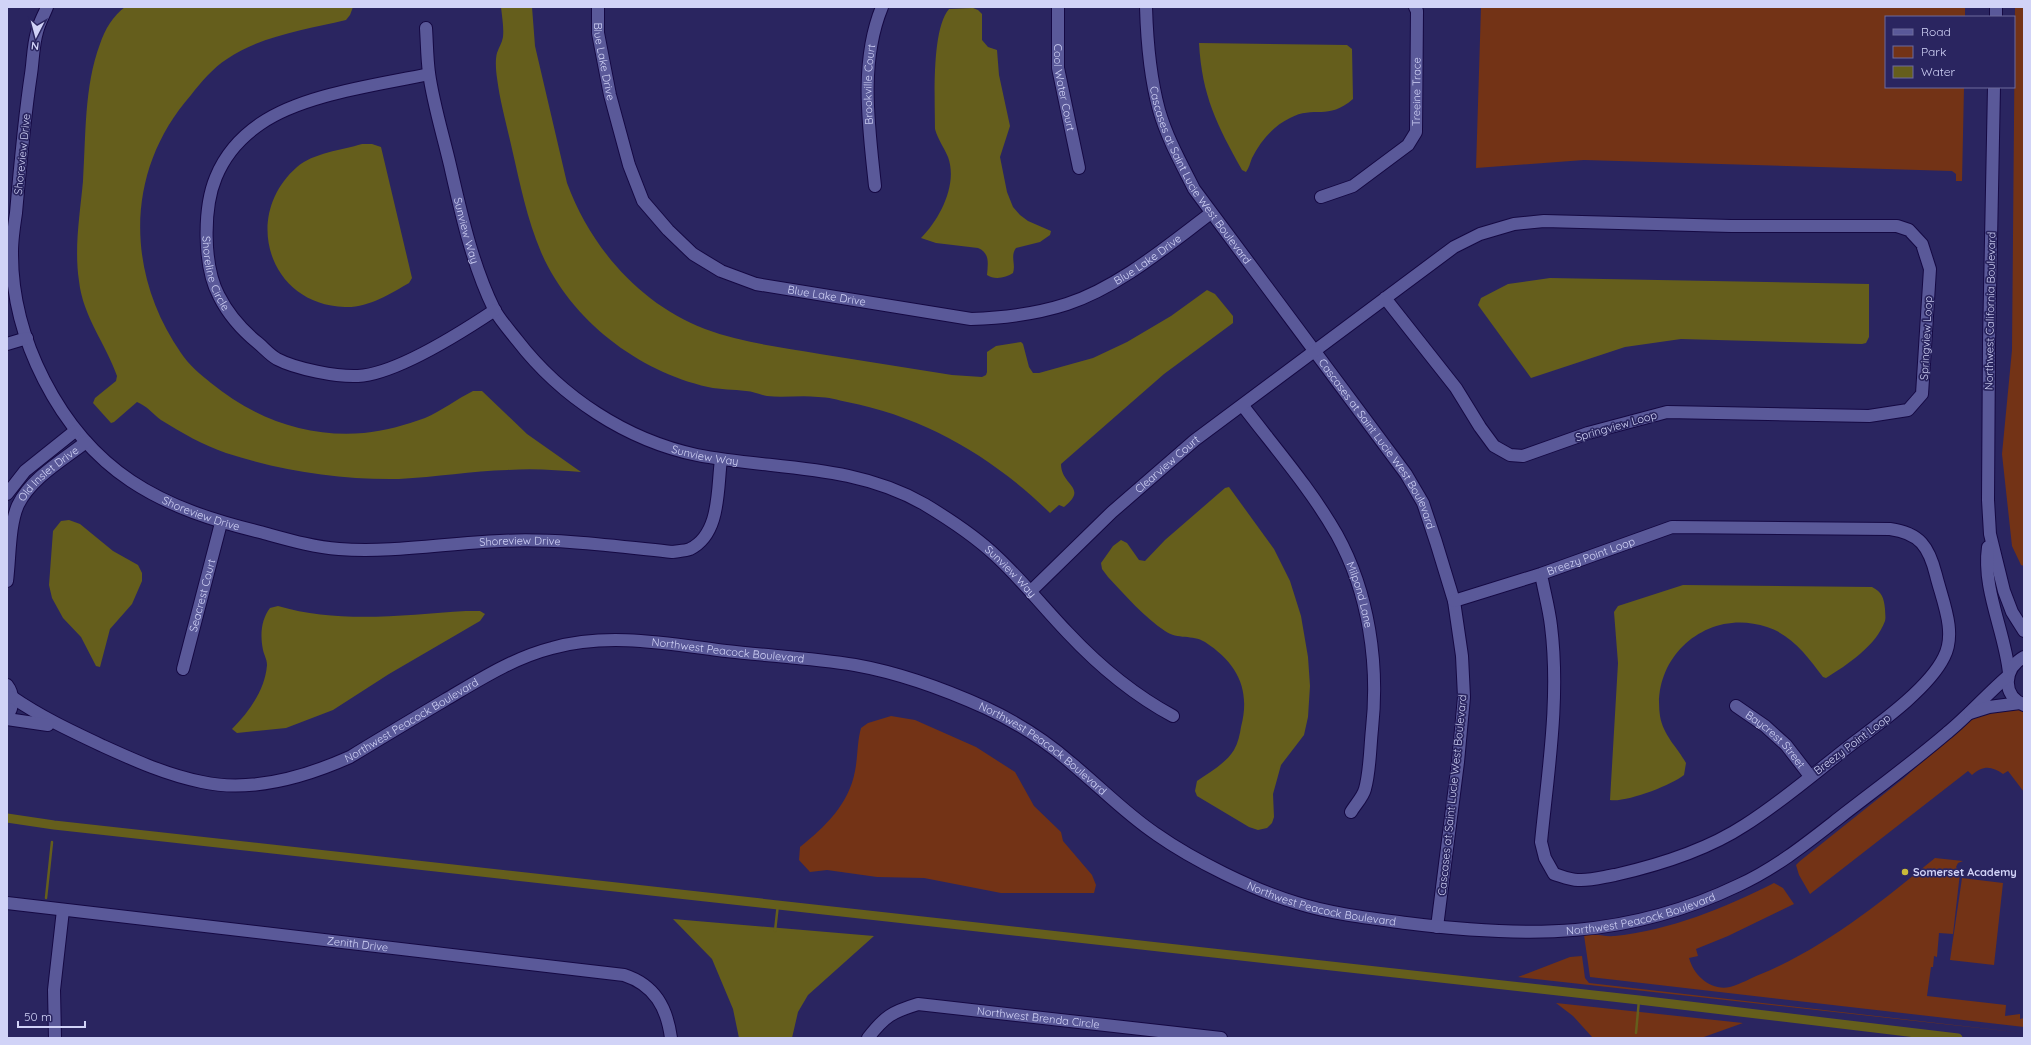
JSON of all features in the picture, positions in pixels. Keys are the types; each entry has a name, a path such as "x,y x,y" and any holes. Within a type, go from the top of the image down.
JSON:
{"street":[{"name":"Shoreview Drive","path":"48,7 37,31 12,251 17,302 38,370 52,398 75,431 106,462 131,482 196,514 222,523 298,542 339,549 389,548 501,540 545,541 672,552 690,549 706,537 714,516 721,460"},
{"name":"Blue Lake Drive","path":"598,7 598,33 610,94 629,165 643,201 668,230 693,254 721,271 756,284 964,318 1004,318 1067,304 1095,293 1146,262 1211,213"},
{"name":"Brookville Court","path":"875,186 869,125 868,83 871,50 882,7"},
{"name":"Cool Water Court","path":"1058,7 1058,68 1079,168"},
{"name":"Cascases at Saint Lucie West Boulevard","path":"1146,7 1150,68 1159,111 1174,149 1194,189 1406,474 1423,503 1454,601 1462,656 1464,697 1457,769 1437,927"},
{"name":"Treeine Trace","path":"1321,197 1353,186 1408,145 1416,132 1417,11 1415,7"},
{"name":"Sunview Way","path":"426,28 429,74 463,220 478,271 495,310 534,363 566,391 602,417 638,436 683,452 721,460 845,474 887,486 922,503 958,526 994,554 1031,591 1068,633 1105,669 1147,702 1173,716"},
{"name":"Shoreline Circle","path":"429,74 328,96 291,106 260,124 235,144 216,176 206,215 208,257 218,295 241,329 277,359 319,372 358,376 390,369 465,330 495,310"},
{"name":"Northwest California Boulevard","path":"1994,88 1989,350 1988,500 1990,534 1988,553 1990,586 2007,657 2010,692 2022,704"},
{"name":"Springview Loop","path":"1314,351 1385,298 1454,248 1480,234 1514,224 1544,221 1730,226 1897,226 1909,230 1922,244 1930,268 1922,394 1908,410 1869,416 1667,412 1588,433 1523,456 1510,455 1494,446 1480,427 1456,388 1385,298"},
{"path":"7,344 27,338"},
{"name":"Clearview Court","path":"1031,591 1112,512 1195,440 1243,406 1314,351"},
{"name":"Milpond Lane","path":"1243,406 1308,490 1337,536 1361,593 1368,624 1374,672 1374,707 1365,790 1351,812"},
{"name":"Old Inslet Drive","path":"7,494 25,471 75,431"},
{"name":"Old Inslet Drive","path":"7,581 14,518 18,505 26,492 36,481 86,442"},
{"name":"Seacrest Court","path":"183,669 222,523"},
{"name":"Breezy Point Loop","path":"1454,601 1541,574 1672,527 1890,529 1904,531 1918,538 1932,559 1950,630 1944,657 1929,678 1898,709 1744,826 1698,849 1639,869 1602,877 1577,880 1554,874 1545,858 1540,842 1553,718 1554,684 1551,625 1541,574"},
{"name":"Northwest California Boulevard","path":"1990,534 2004,591 2012,612 2024,631"},
{"name":"Northwest Peacock Boulevard","path":"12,697 37,714 146,766 174,776 204,783 238,785 299,777 327,767 350,757 492,672 523,657 553,647 583,641 628,640 856,666 903,677 938,688 990,710 1036,737 1069,761 1155,834 1205,863 1248,884 1294,903 1331,912 1437,927 1526,932 1596,929 1633,922 1701,902 1761,874 1784,859 1885,782 1969,714 2008,674 2012,666 2024,657"},
{"path":"7,685 12,697 12,707 7,716"},
{"name":"Northwest Peacock Boulevard","path":"1969,714 1989,707 2022,704"},
{"name":"Baycrest Street","path":"1736,706 1765,726 1786,745 1810,776"},
{"name":"Northwest Peacock Boulevard","path":"7,719 31,721 69,730"},
{"name":"Zenith Drive","path":"7,903 624,975 643,983 657,996 666,1013 671,1038"},
{"path":"55,1038 54,990 63,910"},
{"name":"Northwest Brenda Circle","path":"868,1038 881,1020 898,1010 918,1004 1221,1038"}],"green space":[{"path":"1481,7 1965,7 1965,16 1885,16 1885,88 1964,88 1962,181 1956,181 1956,174 1952,171 1584,160 1476,168"},
{"path":"2015,7 2024,7 2024,566 2021,565 2012,546 2002,454 2012,350"},
{"path":"2020,709 2024,711 2024,792 2008,771 2003,774 1995,769 1984,768 1972,775 1968,771 1810,894 1799,875 1796,865 1800,861 1904,778 1975,715 1989,710"},
{"path":"891,716 915,720 976,747 1015,772 1034,806 1061,832 1063,841 1092,875 1096,885 1094,893 1001,893 924,878 877,877 827,870 810,872 799,860 800,847 827,823 842,804 852,783 855,771 861,728 868,723"},
{"path":"1935,858 1963,861 1958,863 1956,867 1960,873 1953,934 1939,933 1937,957 1934,956 1933,967 1931,967 1927,996 2006,1005 2005,1016 2020,1014 2020,1019 2024,1018 2024,1027 1590,977 1584,935 1592,934 1615,936 1656,929 1697,917 1774,883 1783,888 1794,904 1728,936 1696,949 1698,956 1689,958 1691,965 1704,981 1716,987 1723,988 1734,986 1785,963 1830,937 1873,907"},
{"path":"1962,878 2003,883 1994,965 1950,960"},
{"path":"1582,956 1585,978 1589,983 2024,1033 1518,977 1570,957"},
{"path":"1556,1003 1743,1023 1701,1038 1593,1038 1573,1016"}],"water":[{"path":"125,7 353,7 346,20 285,34 255,44 227,59 212,71 199,85 169,124 154,156 144,188 140,222 142,256 150,289 163,322 181,353 191,365 228,396 264,416 303,429 343,434 379,431 410,423 437,412 473,391 482,391 527,434 581,472 517,469 399,479 333,476 268,465 217,450 169,425 137,402 111,423 93,403 95,398 116,381 117,376 85,307 81,294 77,244 83,181 88,94 91,77 104,33 113,19"},
{"path":"501,7 532,7 535,46 567,183 577,207 590,230 604,251 639,289 659,305 681,318 705,329 733,338 776,347 952,375 982,377 986,375 987,372 987,352 996,346 1021,342 1023,344 1029,367 1033,373 1039,373 1093,358 1127,342 1171,316 1207,290 1215,294 1233,316 1233,323 1164,374 1061,464 1065,477 1074,490 1074,495 1064,507 1059,505 1050,513 1006,475 982,458 957,442 904,418 876,409 829,398 812,396 779,397 767,396 749,391 718,389 682,379 656,369 609,339 588,320 569,299 541,252 524,201 498,87 496,62 497,53 503,37"},
{"path":"973,8 982,14 982,40 988,47 997,50 999,75 1010,126 1000,157 1007,192 1013,207 1020,215 1028,221 1051,231 1050,235 1040,242 1016,248 1013,254 1013,273 1000,278 993,278 987,275 988,263 985,253 982,250 978,248 936,243 921,238 941,211 949,189 951,178 948,157 935,129 935,66 939,33 943,19 949,9"},
{"path":"1199,43 1347,45 1352,49 1353,99 1344,106 1336,109 1299,114 1278,125 1263,140 1252,158 1246,172 1242,170 1233,154 1212,110 1203,79"},
{"path":"362,144 372,144 381,147 412,278 409,283 378,300 354,307 345,307 319,302 298,291 282,275 272,255 268,232 270,209 280,187 297,167 304,162 328,152"},
{"path":"1550,278 1869,284 1869,337 1866,343 1862,344 1681,339 1625,347 1531,378 1478,305 1481,298 1508,284"},
{"path":"1229,487 1274,549 1290,581 1301,616 1308,657 1310,686 1308,717 1304,735 1281,765 1273,794 1274,817 1272,823 1267,828 1258,830 1249,827 1197,796 1195,791 1197,781 1227,759 1231,755 1238,741 1244,713 1244,701 1239,678 1226,659 1205,642 1195,638 1170,634 1157,625 1135,606 1108,577 1102,569 1101,563 1113,546 1121,540 1127,543 1139,560 1145,561 1165,540 1225,488"},
{"path":"69,520 80,524 113,551 138,565 142,573 142,581 132,604 110,629 100,667 96,666 81,637 63,618 52,598 49,585 53,531 61,521"},
{"path":"1683,585 1872,587 1880,593 1883,599 1885,621 1881,630 1868,647 1852,661 1826,678 1823,677 1805,654 1792,641 1784,635 1767,627 1745,623 1725,624 1705,630 1688,641 1675,656 1665,674 1660,694 1660,716 1662,723 1667,735 1686,763 1684,775 1669,784 1637,796 1626,799 1610,800 1618,663 1614,612 1618,606"},
{"path":"278,606 301,612 348,617 395,616 466,611 480,611 485,614 480,621 389,674 333,710 286,728 237,733 232,729 250,708 260,692 266,674 267,661 263,652 262,628 270,608"},
{"path":"673,919 874,936 808,995 798,1012 792,1038 739,1038 733,1009 712,959"}],"waterway":[{"path":"7,818 54,825 1639,1000 1958,1038"},
{"path":"46,898 52,842"},
{"path":"775,931 778,904"},
{"path":"1636,1033 1639,1000"}],"place":[{"name":"Somerset Academy","path":"1905,872"}]}
